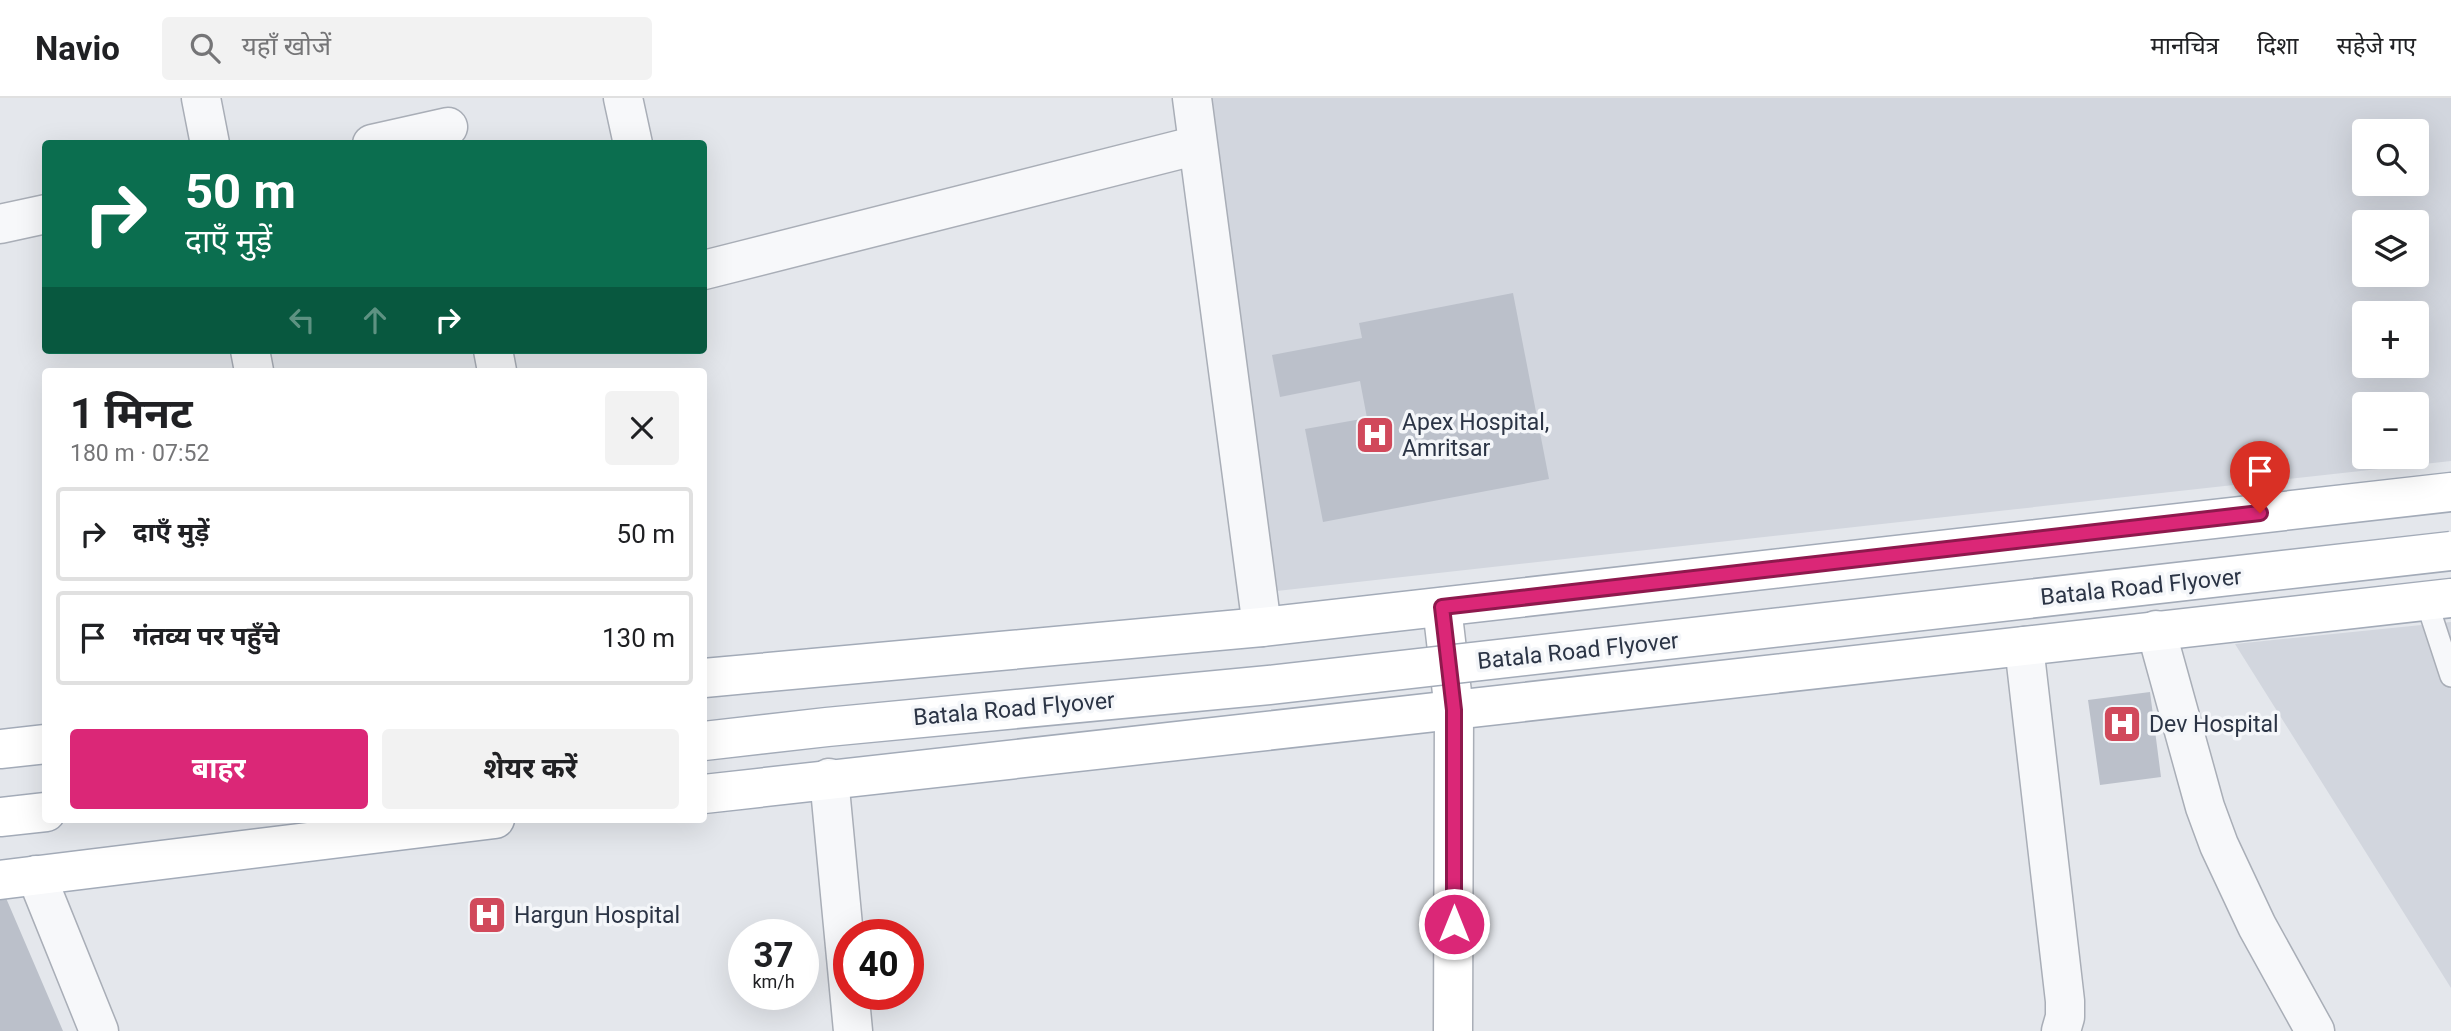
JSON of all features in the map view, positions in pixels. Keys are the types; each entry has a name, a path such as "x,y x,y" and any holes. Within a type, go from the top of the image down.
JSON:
{"main road":[{"path":"707,678 1262,627 2451,492"},
{"name":"Batala Road Flyover","path":"707,741 1283,684 2451,551"},
{"path":"707,794 2438,599"},
{"path":"1442,607 1454,710 1454,1031"},
{"path":"0,750 42,745"},
{"path":"0,817 42,812"},
{"path":"18,878 463,823"}],"street":[{"path":"201,98 209,140"},
{"path":"623,98 632,140"},
{"path":"1192,98 1262,627"},
{"path":"386,140 447,123"},
{"path":"707,269 1201,164"},
{"path":"0,224 42,215"},
{"path":"2156,631 2205,807 2219,845 2257,926 2315,1031"},
{"path":"2024,646 2065,1001 2065,1017 2061,1031"},
{"path":"829,778 853,1031"},
{"path":"18,878 99,1031"}],"lane":[{"path":"2438,599 2451,676"}],"shaded area":[{"path":"1195,98 2451,98 2451,461 2429,463 2429,392 2352,392 2352,469 2379,469 1267,592"},
{"path":"2451,622 2451,988 2235,644"}],"building":[{"path":"1513,293 1549,479 1323,522 1305,429 1367,418 1360,381 1280,397 1272,355 1362,338 1359,323"},
{"path":"2150,692 2161,777 2100,785 2088,700"},
{"path":"0,884 63,1031 0,1031"}],"place":[{"name":"Apex Hospital, Amritsar","path":"1375,435"},
{"name":"Dev Hospital","path":"2122,724"},
{"name":"Hargun Hospital","path":"487,915"}],"route":[{"path":"1454,924 1454,710 1442,607 2260,513"}]}
